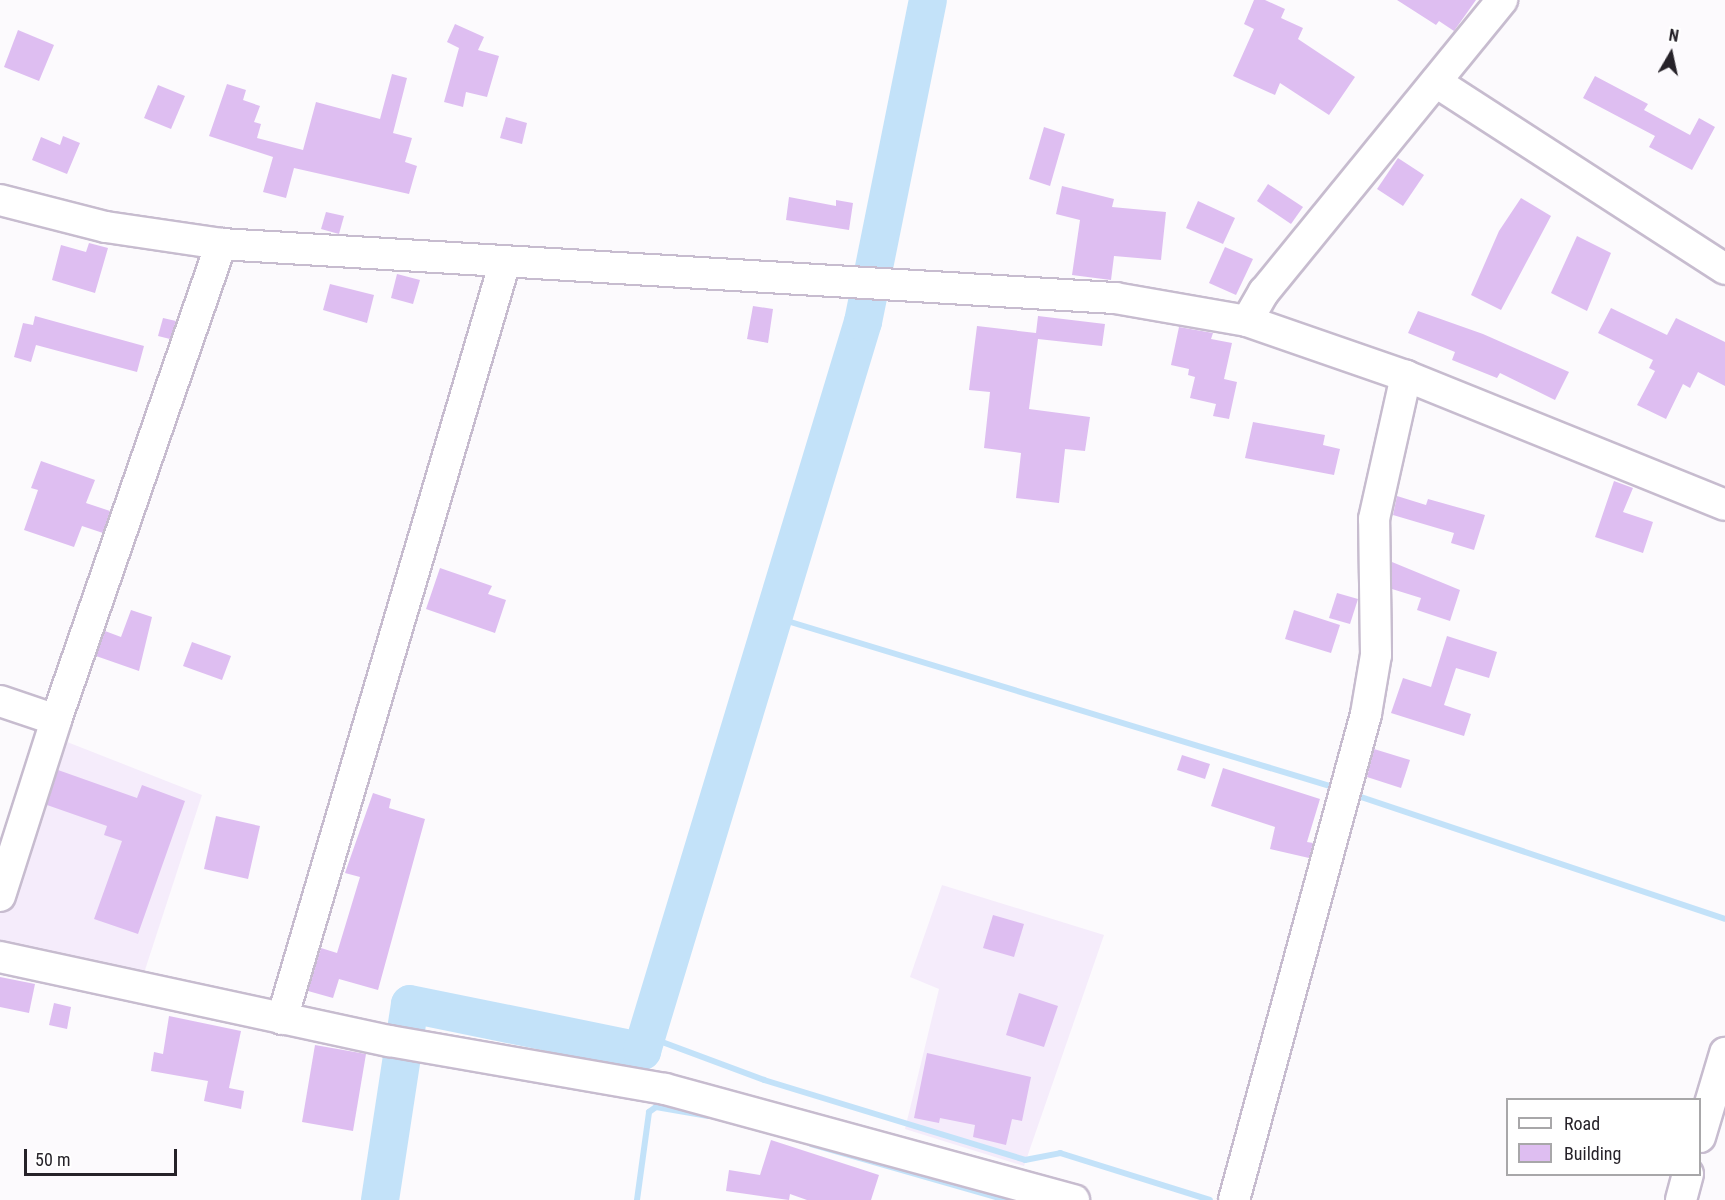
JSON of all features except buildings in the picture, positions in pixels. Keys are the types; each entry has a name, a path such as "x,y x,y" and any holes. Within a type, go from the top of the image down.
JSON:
{"street":[{"path":"1247,321 1264,292 1502,0"},
{"path":"1436,82 1725,269"},
{"path":"0,200 106,227 221,244 1115,298 1247,321 1406,376 1725,505"},
{"path":"0,896 56,720 221,244"},
{"path":"282,1019 505,262"},
{"path":"1235,1198 1366,714 1376,655 1374,519 1406,376"},
{"path":"0,701 56,720"},
{"path":"0,957 403,1044 665,1089 1074,1200"},
{"path":"1701,1134 1724,1057"},
{"path":"1681,1200 1687,1176"}],"shaded area":[{"path":"57,738 202,795 144,973 0,941 0,911"},
{"path":"942,885 1104,935 1024,1166 905,1129 939,989 910,977"}],"waterway":[{"path":"380,1200 410,1004 642,1051 863,322 928,0"},
{"path":"774,617 1333,787"},
{"path":"1358,796 1725,919"},
{"path":"646,1036 764,1080 1025,1160 1060,1153 1210,1200"},
{"path":"642,1051 646,1067"},
{"path":"637,1200 649,1112 656,1107 708,1116"},
{"path":"811,1144 1006,1200"}]}
